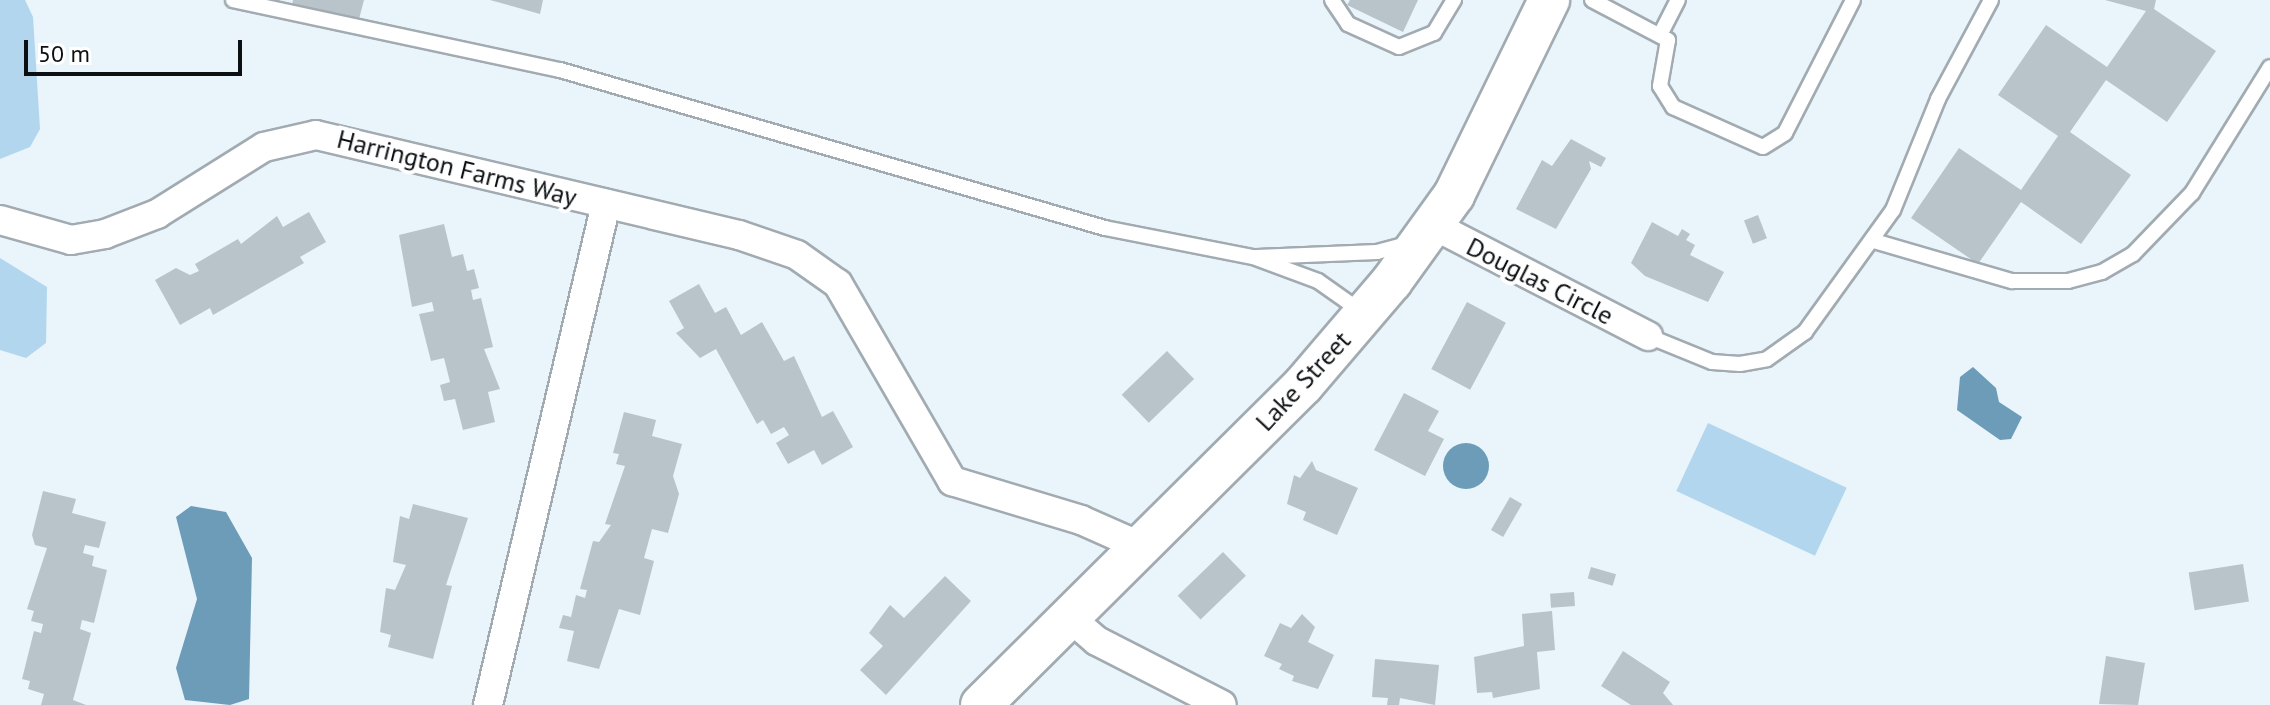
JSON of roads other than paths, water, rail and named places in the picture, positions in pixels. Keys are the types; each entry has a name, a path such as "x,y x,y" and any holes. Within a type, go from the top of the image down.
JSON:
{"street":[{"name":"Lake Street","path":"981,705 1304,384 1364,314 1429,232 1492,124 1549,0"},
{"name":"Harrington Farms Way","path":"0,220 71,240 105,234 157,214 264,147 316,135 739,235 819,267 846,296 952,481 1081,520 1140,546"},
{"name":"Harrington Farms Way","path":"488,705 606,204"},
{"name":"Douglas Circle","path":"1429,232 1648,336"},
{"path":"1068,616 1097,641 1222,705"}],"lane":[{"path":"233,0 560,70 1105,228 1253,257 1318,281 1364,314"},
{"path":"1332,0 1348,24 1399,47 1434,33 1454,0"},
{"path":"1592,0 1668,40 1660,86 1673,107 1763,147 1785,133 1853,0"},
{"path":"1660,35 1678,0"},
{"path":"1648,336 1712,362 1767,359 1805,332 1874,241 1991,0"},
{"path":"1874,241 2012,281 2050,283 2102,272 2133,254 2192,193 2270,67"},
{"path":"1253,257 1377,252 1429,232"}]}
